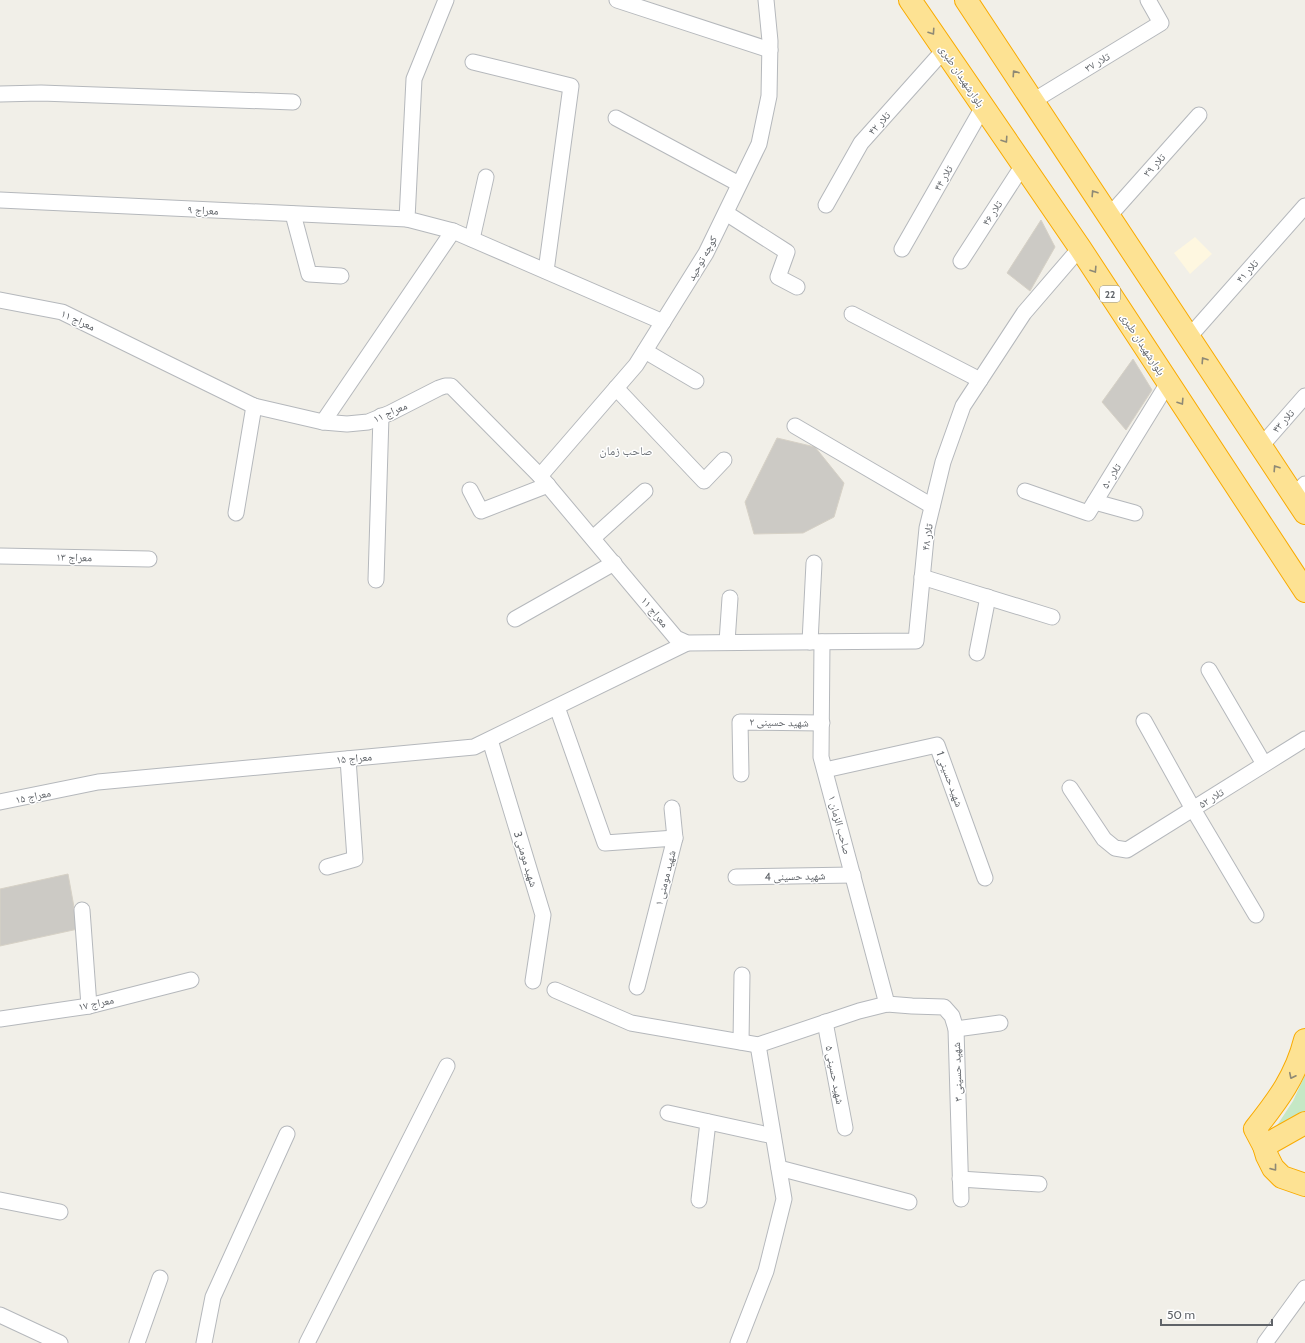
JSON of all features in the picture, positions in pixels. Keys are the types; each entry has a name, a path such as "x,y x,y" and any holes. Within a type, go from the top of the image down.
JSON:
{"highway":[{"name":"بلوارشهیدان طبری","path":"910,0 1080,248 1305,591"},
{"path":"966,0 1262,446 1301,497"},
{"path":"1302,1181 1282,1177 1273,1168 1256,1129 1276,1103 1292,1077 1305,1040"},
{"path":"1264,1146 1305,1123"}],"street":[{"path":"406,219 414,79 446,0"},
{"path":"617,0 770,50"},
{"name":"کوچه توحید","path":"544,480 616,388 636,365 645,351 706,253 759,144 769,96 770,50 766,0"},
{"name":"تلار ۳۷","path":"1033,100 1161,23 1148,0"},
{"name":"تلار ۴۲","path":"826,205 861,143 944,50"},
{"path":"473,62 571,86 546,271"},
{"path":"0,94 41,93 293,102"},
{"name":"تلار ۴۴","path":"902,249 983,107"},
{"name":"تلار ۳۹","path":"1109,216 1199,115"},
{"path":"616,118 740,184"},
{"name":"تلار ۴۶","path":"961,261 1023,165"},
{"path":"472,239 486,177"},
{"name":"معراج ۹","path":"0,200 406,219 454,231 663,322"},
{"name":"تلار ۴۱","path":"1189,336 1305,206"},
{"path":"726,213 787,252 778,277 797,287"},
{"path":"293,214 309,274 341,276"},
{"path":"323,422 454,231"},
{"name":"تلار ۴۸","path":"687,643 916,640 927,528 943,462 963,406 1024,313 1080,248"},
{"name":"معراج ۱۱","path":"0,300 62,312 254,406 323,422 347,424 368,422 439,388 451,386 544,480 676,638 687,643"},
{"path":"852,314 980,380"},
{"path":"645,351 696,381"},
{"name":"تلار ۵۰","path":"1025,492 1088,513 1168,383"},
{"path":"616,388 704,482 724,460"},
{"name":"تلار ۴۳","path":"1262,446 1305,396"},
{"path":"236,513 254,406"},
{"path":"376,580 381,416"},
{"path":"795,426 932,506"},
{"path":"470,490 481,511 544,480"},
{"path":"593,538 645,491"},
{"path":"1095,502 1135,513"},
{"name":"معراج ۱۳","path":"0,556 148,559"},
{"path":"515,619 614,563"},
{"name":"صاحب الزمان ۱","path":"814,563 816,642 822,723 821,757 887,1004"},
{"path":"922,577 1052,617"},
{"path":"977,653 988,597"},
{"path":"727,642 730,598"},
{"name":"معراج ۱۵","path":"0,802 98,782 474,747 687,643"},
{"path":"1209,670 1264,764"},
{"name":"شهید مومنی ۱","path":"557,707 606,843 675,838 637,987"},
{"path":"1144,721 1193,809 1256,915"},
{"name":"شهید حسینی ۲","path":"741,774 740,722 822,723"},
{"name":"تلار ۵۲","path":"1070,788 1101,835 1115,848 1127,850 1305,739"},
{"name":"شهید مومنی 3","path":"490,740 543,915 533,980"},
{"name":"شهید حسینی 1","path":"825,770 937,745 985,878"},
{"path":"327,867 355,859 348,759"},
{"path":"672,808 675,838"},
{"name":"شهید حسینی 4","path":"736,878 853,875"},
{"path":"82,910 89,1006"},
{"path":"741,1042 742,975"},
{"name":"معراج ۱۷","path":"0,1019 89,1006 191,980"},
{"path":"555,990 631,1024 758,1045 859,1011 887,1004"},
{"name":"شهید حسینی ۳","path":"887,1004 944,1007 952,1016 956,1029 961,1199"},
{"name":"شهید حسینی ۵","path":"825,1022 845,1128"},
{"path":"956,1029 1000,1023"},
{"path":"738,1343 766,1271 784,1199 758,1045"},
{"path":"307,1343 446,1066"},
{"path":"668,1113 773,1136"},
{"path":"698,1200 708,1122"},
{"path":"204,1343 214,1297 287,1134"},
{"path":"779,1168 909,1202"},
{"path":"960,1179 1038,1184"},
{"path":"0,1200 60,1212"},
{"path":"137,1343 160,1278"},
{"path":"1265,1343 1305,1288"},
{"path":"0,1315 60,1343"}],"shaded area":[{"path":"1195,237 1212,254 1190,274 1174,253"}],"green space":[{"path":"1305,1075 1305,1112 1276,1127 1293,1101"}],"building":[{"path":"1041,220 1055,247 1030,291 1007,273"},
{"path":"1133,359 1152,390 1126,430 1102,402"},
{"path":"777,438 815,447 844,483 834,517 803,533 754,534 745,502"},
{"path":"68,874 78,929 0,946 0,889"}],"district":[{"name":"صاحب زمان","path":"626,450"}]}
